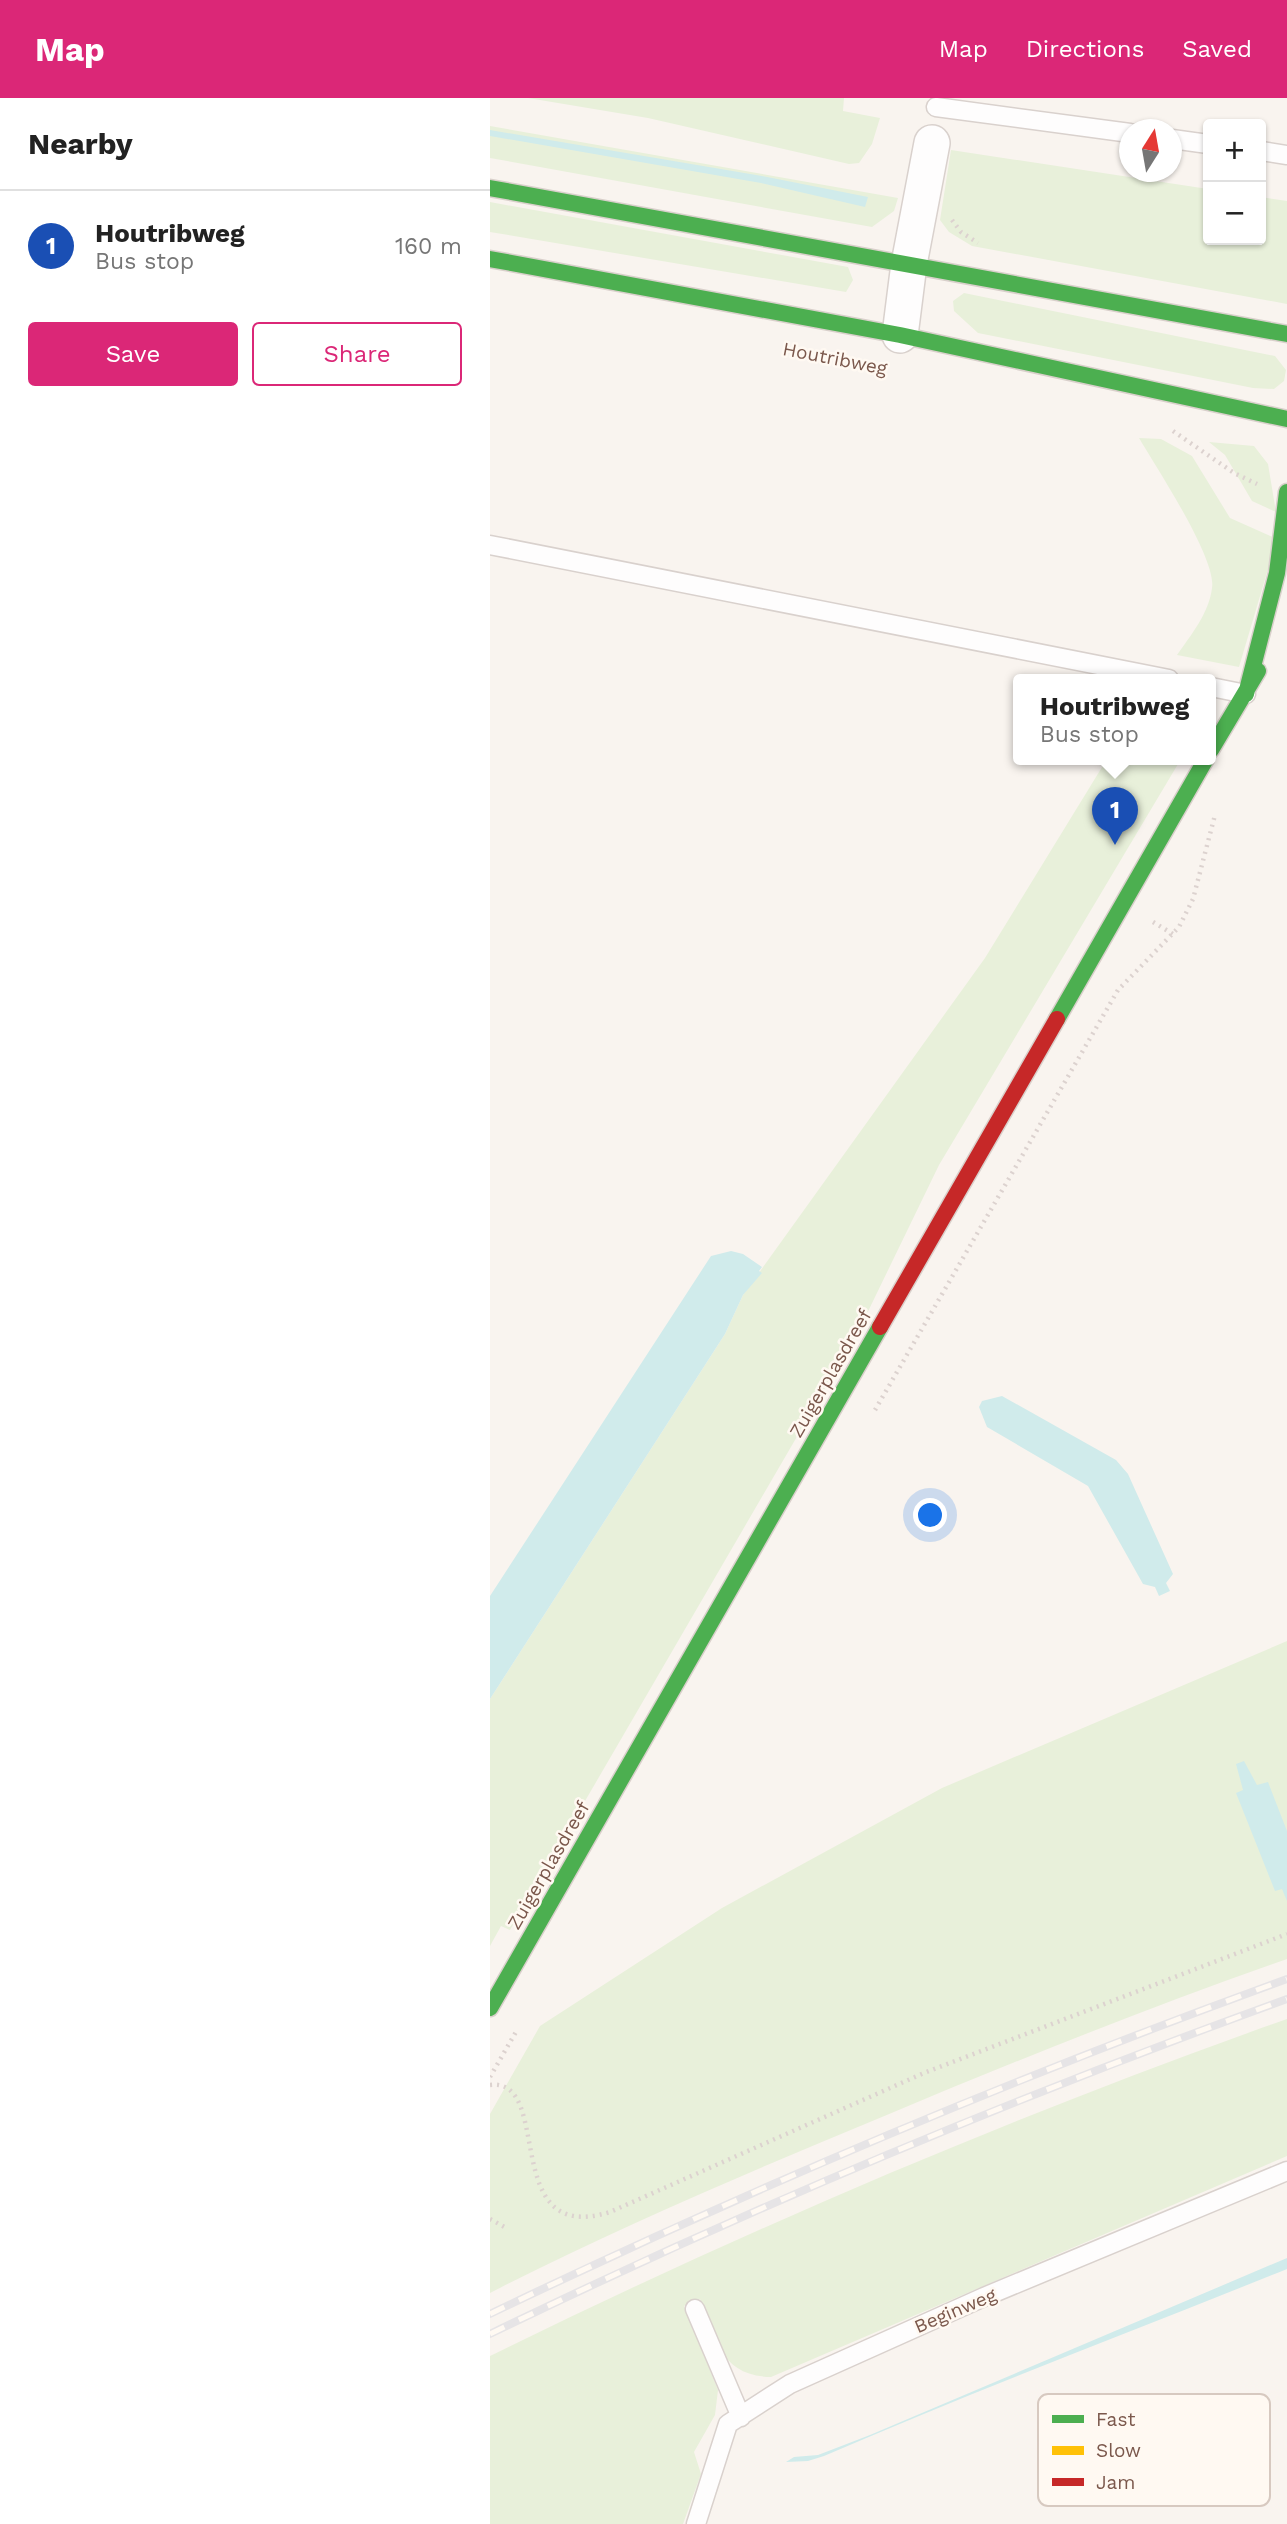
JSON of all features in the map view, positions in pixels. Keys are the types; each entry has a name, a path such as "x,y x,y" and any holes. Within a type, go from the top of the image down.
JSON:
{"main road":[{"path":"490,188 1287,334"},
{"name":"Houtribweg","path":"490,259 900,335 1287,419"},
{"path":"1246,694 1277,573 1287,492"},
{"path":"1216,742 1246,694 1283,618"},
{"name":"Zuigerplasdreef","path":"490,2008 1203,765"}],"street":[{"name":"Houtribweg","path":"900,335 909,264 932,144"}],"lane":[{"name":"Houtribweg","path":"932,144 937,102 1119,132"},
{"path":"1182,140 1203,143"},
{"path":"1266,152 1287,155"},
{"path":"490,545 1144,674"},
{"path":"1216,688 1246,694"},
{"name":"Beginweg","path":"696,2524 728,2424 790,2384 868,2347 1287,2171"},
{"path":"695,2309 741,2417"}],"path":[{"path":"1170,429 1234,473 1267,489"},
{"path":"874,1412 1118,990 1173,934 1194,899 1218,808"},
{"path":"1153,922 1173,934"},
{"path":"490,2085 503,2085 516,2097 540,2186 554,2208 570,2218 588,2219 611,2212 924,2073 1287,1934"},
{"path":"490,2219 508,2229"}],"green space":[{"path":"528,98 844,98 843,111 880,118 872,144 859,163 849,164 648,118"},
{"path":"490,126 898,198 894,211 872,227 490,158"},
{"path":"951,150 1119,175 1119,182 1162,182 1203,188 1203,245 1266,245 1266,198 1287,201 1287,304 972,246 949,232 940,220"},
{"path":"490,202 848,267 853,280 846,292 490,232"},
{"path":"964,293 1275,356 1286,370 1284,381 1274,389 1253,388 978,333 954,311 953,301"},
{"path":"1139,438 1161,439 1192,456 1230,518 1277,539 1239,667 1177,655 1207,606 1212,588 1211,574 1196,535"},
{"path":"1209,442 1254,446 1268,464 1276,512 1252,501 1225,455"},
{"path":"1103,765 1177,765 939,1165 859,1330 510,1930 501,1926 490,1946 490,1699 725,1334 743,1295 985,958"},
{"path":"1287,1641 1287,1959 982,2075 635,2223 490,2293 490,2114 540,2026 722,1908 942,1788"},
{"path":"1287,2019 1287,2156 771,2377 741,2370 722,2353 700,2299 684,2306 718,2390 715,2415 694,2452 701,2474 683,2524 490,2524 490,2356 685,2263 884,2176 1084,2094"}],"water":[{"path":"490,130 762,176 868,197 865,207 761,183 490,136"},
{"path":"731,1251 743,1254 762,1267 759,1271 762,1273 743,1295 725,1334 490,1699 490,1596 711,1256"},
{"path":"1002,1396 1116,1460 1128,1474 1173,1574 1166,1583 1170,1591 1159,1596 1155,1587 1143,1584 1088,1486 987,1427 979,1407 982,1401"},
{"path":"1244,1761 1257,1785 1268,1782 1287,1831 1287,1901 1282,1889 1275,1891 1236,1793 1243,1790 1236,1764"},
{"path":"1287,2258 1287,2269 824,2456 808,2461 786,2462 794,2457 818,2455 870,2435"}],"railway":[{"path":"490,2314 686,2223 884,2136 1085,2055 1287,1979"},
{"path":"490,2334 686,2242 884,2156 1085,2075 1287,1999"}],"traffic: fast":[{"path":"490,188 1287,334"},
{"path":"490,259 900,335 1287,419"},
{"path":"1246,694 1277,573 1287,492"},
{"path":"1216,742 1258,671"},
{"path":"1057,1019 1203,765"},
{"path":"490,2008 880,1327"}],"traffic: jam":[{"path":"880,1327 1057,1019"}],"place":[{"name":"Houtribweg","path":"1115,845"}]}
